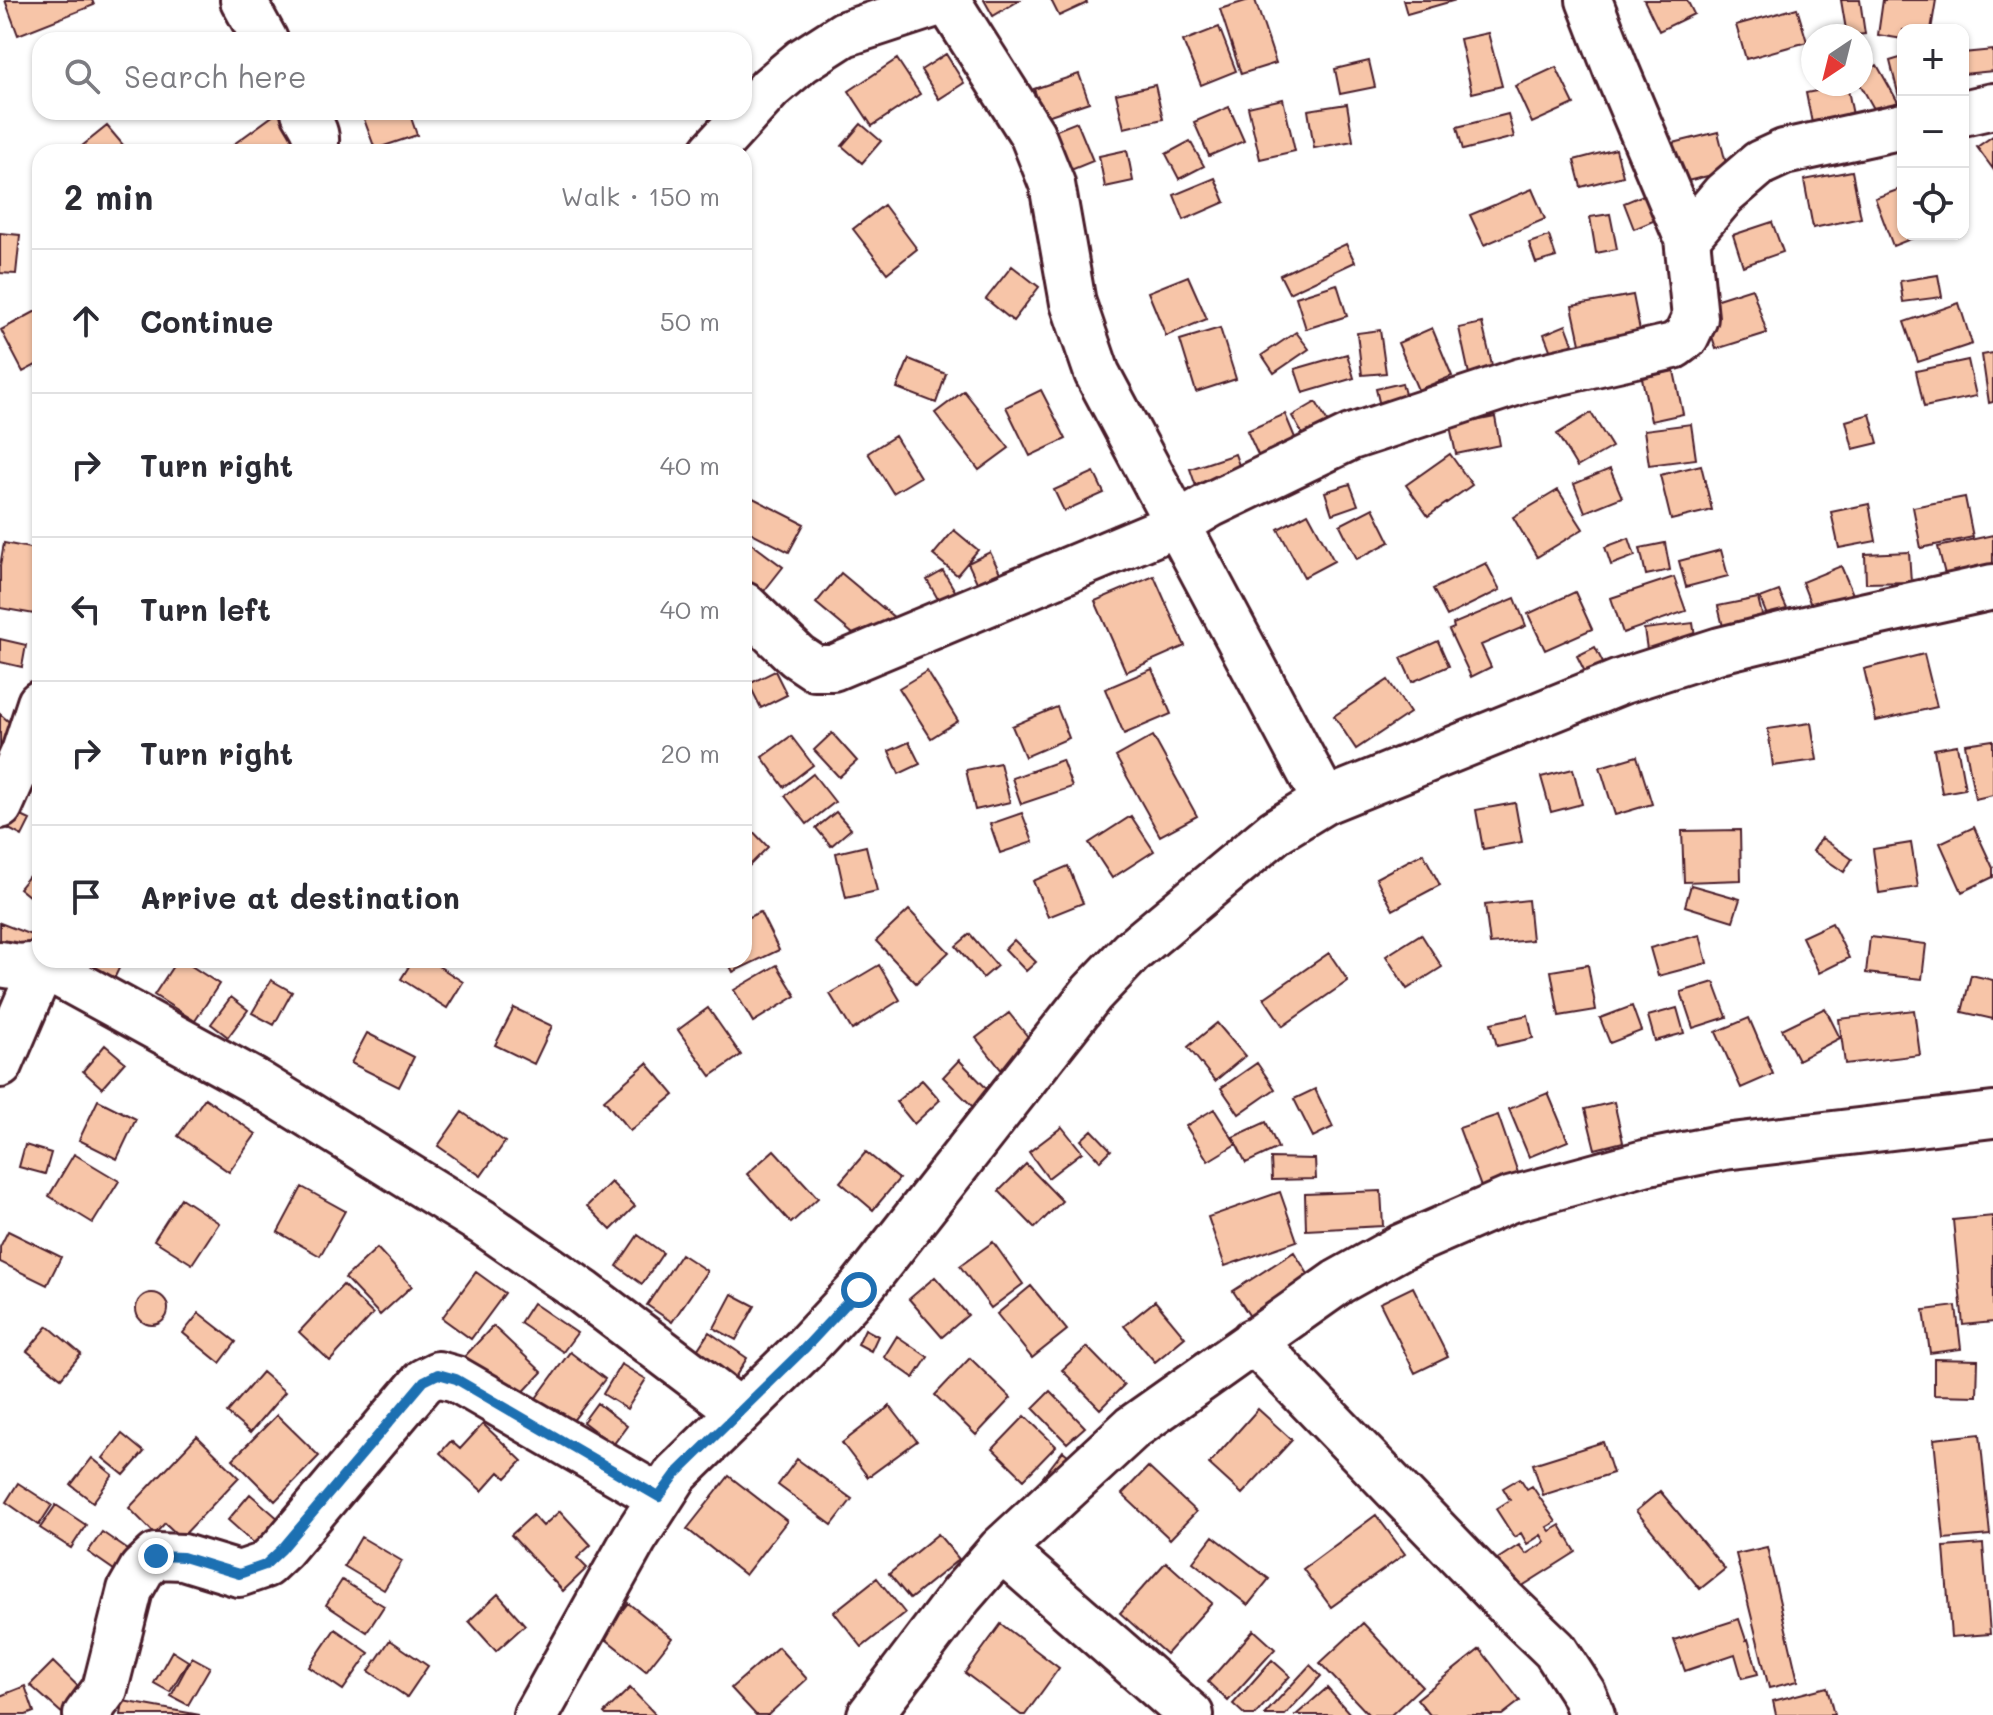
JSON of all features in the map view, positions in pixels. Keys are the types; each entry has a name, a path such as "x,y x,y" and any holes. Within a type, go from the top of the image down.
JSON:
{"street":[{"path":"243,0 261,32"},
{"path":"752,108 802,61 844,34 948,0 1032,134 1052,184 1073,303 1097,373 1325,801"},
{"path":"752,613 797,656 815,668 833,668 1178,524 1210,505 1351,437 1521,381 1674,346 1686,337 1695,318 1687,238 1589,0"},
{"path":"1969,112 1993,106"},
{"path":"308,120 317,136 316,144"},
{"path":"719,144 741,120"},
{"path":"1687,238 1724,194 1760,163 1784,152 1897,127"},
{"path":"536,1715 634,1539 676,1474 804,1349 859,1290 1092,993 1131,952 1276,831 1325,801 1620,682 1706,654 1993,587"},
{"path":"0,806 32,728"},
{"path":"0,1065 29,963"},
{"path":"39,968 254,1081 482,1222 583,1292 740,1411"},
{"path":"870,1715 961,1595 1001,1549 1132,1428 1338,1282 1401,1247 1509,1200 1644,1163 1724,1147 1993,1115"},
{"path":"1253,1341 1555,1650 1583,1693 1592,1715"},
{"path":"86,1715 105,1689 130,1590 142,1569 156,1556 183,1557 239,1574 265,1565 282,1549 424,1381 438,1374 456,1379 659,1497"},
{"path":"1001,1549 1191,1715"}],"building":[{"path":"5,0 92,0 94,5 18,35"},
{"path":"984,0 1020,0 993,16"},
{"path":"1051,0 1085,0 1087,3 1059,16"},
{"path":"1255,0 1276,63 1241,74 1220,9"},
{"path":"1403,0 1456,0 1407,14"},
{"path":"1644,0 1687,0 1694,14 1659,31"},
{"path":"1841,0 1860,0 1864,24 1845,24"},
{"path":"1883,0 1936,0 1932,24 1897,24 1897,38 1878,35"},
{"path":"1797,8 1802,24 1801,44 1746,59 1736,25"},
{"path":"1219,27 1236,71 1201,85 1183,41"},
{"path":"1488,33 1502,86 1472,93 1460,39"},
{"path":"1993,50 1993,71 1969,73 1969,52"},
{"path":"946,54 964,83 939,99 921,70"},
{"path":"897,59 920,94 872,126 849,91"},
{"path":"1897,59 1897,89 1890,61"},
{"path":"1369,61 1375,87 1340,94 1335,69"},
{"path":"1877,65 1897,100 1897,114 1882,123 1867,96 1873,96 1873,67"},
{"path":"1556,67 1574,104 1532,123 1515,86"},
{"path":"1079,74 1089,102 1044,117 1034,89"},
{"path":"1155,85 1163,119 1124,128 1116,94"},
{"path":"1807,96 1849,96 1855,125 1814,133"},
{"path":"1283,99 1295,151 1260,159 1248,107"},
{"path":"1347,104 1353,141 1314,148 1308,110"},
{"path":"1229,107 1244,141 1209,156 1194,122"},
{"path":"1508,114 1514,137 1463,150 1457,127"},
{"path":"267,120 284,120 301,144 234,144"},
{"path":"364,120 412,120 417,135 390,144 373,144"},
{"path":"1077,122 1093,161 1066,172 1049,133"},
{"path":"861,124 881,141 862,163 842,146"},
{"path":"107,126 122,144 84,144"},
{"path":"1718,132 1728,171 1671,185 1661,146"},
{"path":"1993,136 1993,169 1977,147"},
{"path":"1190,141 1204,166 1179,179 1166,154"},
{"path":"1616,149 1623,176 1581,187 1574,160"},
{"path":"1127,150 1133,181 1105,187 1099,156"},
{"path":"1852,171 1861,218 1813,228 1804,180"},
{"path":"1215,178 1225,202 1184,220 1174,195"},
{"path":"1532,189 1545,219 1484,245 1470,215"},
{"path":"1897,190 1897,240 1908,240 1893,246 1875,198"},
{"path":"1648,193 1658,219 1634,229 1624,203"},
{"path":"884,205 917,249 887,273 853,229"},
{"path":"1610,214 1617,249 1596,253 1590,217"},
{"path":"1772,222 1783,252 1743,266 1733,235"},
{"path":"0,233 20,235 16,274 0,273"},
{"path":"1549,236 1556,257 1536,263 1529,243"},
{"path":"1346,244 1355,262 1289,293 1280,275"},
{"path":"1012,266 1039,287 1013,321 986,299"},
{"path":"1938,275 1942,297 1903,302 1900,281"},
{"path":"1188,276 1207,319 1166,336 1148,292"},
{"path":"1337,284 1347,316 1306,329 1296,297"},
{"path":"1752,288 1767,333 1716,349 1702,304"},
{"path":"1633,295 1643,346 1583,357 1572,306"},
{"path":"1959,303 1972,344 1918,362 1904,322"},
{"path":"32,313 32,367 23,372 1,330"},
{"path":"1482,323 1496,382 1472,388 1459,328"},
{"path":"1566,325 1578,357 1556,365 1544,334"},
{"path":"1220,328 1236,379 1196,392 1180,340"},
{"path":"1432,328 1452,376 1418,390 1398,343"},
{"path":"1380,330 1386,373 1362,375 1357,333"},
{"path":"1296,332 1309,349 1274,373 1262,355"},
{"path":"1993,353 1993,402 1989,403 1982,355"},
{"path":"1347,354 1354,378 1303,393 1295,369"},
{"path":"909,359 946,374 936,403 897,388"},
{"path":"1968,360 1976,396 1924,407 1916,371"},
{"path":"1674,371 1683,414 1651,421 1642,378"},
{"path":"1402,383 1411,417 1384,423 1376,389"},
{"path":"1041,390 1066,439 1030,456 1006,407"},
{"path":"964,391 1009,448 979,470 935,413"},
{"path":"1316,402 1328,423 1304,437 1292,416"},
{"path":"1591,413 1612,447 1577,467 1557,434"},
{"path":"1285,414 1301,452 1264,468 1247,431"},
{"path":"1870,414 1878,443 1853,449 1846,421"},
{"path":"1495,417 1500,445 1456,454 1450,426"},
{"path":"1691,424 1696,459 1649,465 1644,430"},
{"path":"895,436 920,477 893,493 868,453"},
{"path":"1235,454 1246,485 1201,501 1190,469"},
{"path":"1450,454 1472,485 1428,516 1406,485"},
{"path":"1701,465 1712,510 1671,520 1660,475"},
{"path":"1610,469 1622,497 1585,512 1574,484"},
{"path":"1094,472 1104,493 1064,511 1054,490"},
{"path":"1350,484 1358,505 1332,514 1325,492"},
{"path":"1558,490 1583,529 1537,557 1513,517"},
{"path":"1965,497 1973,537 1921,548 1913,507"},
{"path":"752,498 804,524 789,552 752,533"},
{"path":"1869,504 1876,541 1839,548 1831,512"},
{"path":"1373,508 1390,542 1357,559 1340,525"},
{"path":"1308,513 1334,561 1304,577 1278,529"},
{"path":"954,530 978,550 957,575 933,555"},
{"path":"1993,535 1993,576 1948,586 1938,547"},
{"path":"1629,538 1635,556 1611,565 1605,547"},
{"path":"4,543 32,548 32,614 0,608 0,566"},
{"path":"1665,543 1670,570 1646,575 1640,548"},
{"path":"752,544 783,567 761,595 752,589"},
{"path":"1721,550 1728,576 1686,587 1679,561"},
{"path":"990,552 1006,585 983,595 968,563"},
{"path":"1909,552 1911,582 1866,583 1865,554"},
{"path":"1486,563 1500,590 1447,616 1433,589"},
{"path":"1841,566 1858,606 1818,623 1802,582"},
{"path":"943,571 960,599 943,608 927,580"},
{"path":"841,573 896,619 871,649 816,603"},
{"path":"1154,576 1185,646 1126,672 1095,601"},
{"path":"1674,577 1686,611 1623,633 1611,598"},
{"path":"1779,591 1792,620 1772,628 1760,598"},
{"path":"1575,592 1592,629 1545,650 1528,614"},
{"path":"1515,598 1526,626 1481,645 1491,667 1471,677 1449,630 1454,628 1453,624"},
{"path":"1758,598 1767,635 1727,643 1718,606"},
{"path":"1693,623 1698,657 1649,663 1644,629"},
{"path":"0,639 26,645 22,667 0,662"},
{"path":"1438,641 1449,666 1412,682 1401,658"},
{"path":"1595,647 1610,677 1592,686 1577,656"},
{"path":"1924,654 1937,707 1876,721 1864,669"},
{"path":"1152,669 1171,714 1124,734 1105,689"},
{"path":"775,671 787,695 761,708 752,690 752,682"},
{"path":"927,671 958,721 931,738 899,688"},
{"path":"1388,680 1410,713 1356,749 1334,716"},
{"path":"1057,707 1069,738 1025,757 1012,726"},
{"path":"0,714 23,734 0,758"},
{"path":"1811,723 1817,760 1773,766 1768,729"},
{"path":"832,733 857,761 839,777 814,750"},
{"path":"791,736 813,765 784,787 762,757"},
{"path":"1153,736 1197,816 1160,836 1116,757"},
{"path":"1993,740 1993,795 1975,799 1965,744"},
{"path":"909,742 920,764 899,774 889,751"},
{"path":"1957,745 1965,789 1942,793 1934,749"},
{"path":"1637,756 1652,804 1615,815 1600,767"},
{"path":"1062,760 1072,787 1021,804 1012,778"},
{"path":"1000,763 1010,802 975,810 966,770"},
{"path":"1573,769 1582,804 1551,812 1541,777"},
{"path":"813,774 835,802 807,824 785,796"},
{"path":"1515,803 1522,842 1483,849 1476,810"},
{"path":"13,812 30,820 22,836 5,827"},
{"path":"836,812 851,829 831,846 816,828"},
{"path":"1022,813 1033,842 1000,853 990,824"},
{"path":"1131,816 1154,851 1112,878 1089,843"},
{"path":"1974,827 1993,868 1993,877 1962,892 1940,843"},
{"path":"752,830 768,847 752,863"},
{"path":"1740,830 1741,880 1684,882 1682,831"},
{"path":"1822,838 1852,859 1844,872 1813,851"},
{"path":"1911,843 1918,887 1879,893 1873,849"},
{"path":"866,846 877,891 846,898 836,853"},
{"path":"1423,853 1440,885 1393,910 1376,878"},
{"path":"1068,866 1083,903 1048,917 1033,881"},
{"path":"32,873 32,899 19,888"},
{"path":"1691,885 1740,899 1733,921 1685,906"},
{"path":"1528,900 1532,940 1490,944 1485,905"},
{"path":"909,910 949,952 916,983 876,941"},
{"path":"760,912 779,950 752,963 752,916"},
{"path":"0,923 32,935 26,955 0,945"},
{"path":"1832,923 1849,958 1819,973 1802,937"},
{"path":"970,934 997,966 983,978 956,946"},
{"path":"1421,934 1442,967 1407,989 1386,956"},
{"path":"1700,935 1707,963 1658,976 1650,948"},
{"path":"1870,937 1926,944 1922,979 1866,973"},
{"path":"1014,940 1036,962 1026,971 1005,949"},
{"path":"1329,953 1348,981 1283,1026 1264,998"},
{"path":"777,965 796,996 753,1022 734,990"},
{"path":"879,965 900,1000 852,1030 830,994"},
{"path":"1588,965 1596,1010 1559,1016 1551,971"},
{"path":"87,968 119,968 113,981"},
{"path":"172,968 194,968 219,984 195,1021 154,995"},
{"path":"408,968 441,968 463,982 447,1008 401,979"},
{"path":"1971,975 1993,980 1993,1019 1962,1012"},
{"path":"271,980 292,992 274,1025 252,1013"},
{"path":"1714,982 1727,1017 1693,1028 1681,992"},
{"path":"231,997 248,1010 228,1037 211,1024"},
{"path":"1632,1006 1641,1031 1610,1043 1600,1018"},
{"path":"514,1008 552,1026 534,1064 495,1045"},
{"path":"708,1008 741,1055 711,1076 678,1030"},
{"path":"1677,1008 1684,1033 1655,1041 1648,1016"},
{"path":"1825,1008 1840,1038 1798,1060 1782,1029"},
{"path":"1914,1010 1920,1055 1845,1064 1839,1019"},
{"path":"1009,1013 1040,1052 1007,1077 976,1038"},
{"path":"1528,1015 1533,1038 1497,1046 1491,1023"},
{"path":"1749,1018 1773,1074 1741,1088 1716,1032"},
{"path":"1217,1023 1245,1056 1215,1081 1188,1047"},
{"path":"367,1033 414,1057 399,1087 351,1063"},
{"path":"105,1045 125,1062 102,1088 83,1071"},
{"path":"959,1060 995,1097 979,1113 943,1077"},
{"path":"647,1063 674,1095 630,1131 604,1100"},
{"path":"1257,1063 1275,1089 1239,1114 1221,1088"},
{"path":"922,1080 940,1100 914,1124 896,1102"},
{"path":"1315,1089 1333,1127 1313,1137 1294,1099"},
{"path":"1548,1093 1568,1141 1529,1157 1509,1109"},
{"path":"205,1098 256,1134 229,1172 178,1136"},
{"path":"98,1100 136,1119 117,1159 79,1140"},
{"path":"1614,1102 1623,1142 1595,1149 1585,1109"},
{"path":"1214,1109 1236,1144 1208,1161 1186,1126"},
{"path":"462,1112 505,1142 481,1176 438,1146"},
{"path":"1498,1115 1518,1173 1481,1187 1459,1128"},
{"path":"1266,1122 1278,1148 1246,1163 1233,1137"},
{"path":"1062,1127 1082,1152 1048,1178 1029,1152"},
{"path":"1092,1130 1111,1150 1100,1161 1081,1140"},
{"path":"25,1145 51,1153 45,1174 19,1167"},
{"path":"774,1150 818,1198 791,1223 747,1174"},
{"path":"866,1152 899,1179 873,1210 840,1182"},
{"path":"74,1154 119,1181 93,1223 49,1196"},
{"path":"1271,1158 1315,1159 1316,1179 1272,1180"},
{"path":"1026,1164 1062,1201 1035,1228 999,1191"},
{"path":"611,1182 635,1206 611,1230 587,1206"},
{"path":"302,1187 345,1211 320,1256 278,1232"},
{"path":"1381,1191 1383,1226 1306,1230 1305,1194"},
{"path":"1280,1192 1297,1241 1225,1266 1208,1217"},
{"path":"181,1198 219,1223 192,1264 154,1240"},
{"path":"1993,1216 1993,1322 1963,1325 1953,1220"},
{"path":"8,1231 61,1257 47,1285 0,1262 0,1247"},
{"path":"638,1235 663,1253 642,1284 617,1266"},
{"path":"993,1242 1023,1284 991,1308 960,1266"},
{"path":"377,1248 412,1286 380,1315 345,1278"},
{"path":"1294,1252 1315,1285 1255,1324 1233,1291"},
{"path":"681,1254 707,1271 672,1322 647,1305"},
{"path":"476,1272 505,1293 471,1339 442,1318"},
{"path":"935,1277 968,1315 942,1337 909,1299"},
{"path":"343,1285 373,1314 330,1361 299,1332"},
{"path":"1031,1286 1067,1330 1032,1358 997,1314"},
{"path":"1413,1287 1448,1357 1415,1373 1380,1303"},
{"path":"152,1293 163,1298 168,1309 163,1320 152,1325 141,1320 136,1309 141,1298"},
{"path":"732,1294 755,1306 736,1340 714,1328"},
{"path":"1155,1301 1185,1337 1155,1362 1124,1326"},
{"path":"533,1303 577,1333 563,1352 520,1323"},
{"path":"1956,1306 1961,1349 1930,1353 1924,1310"},
{"path":"199,1313 236,1342 220,1363 183,1333"},
{"path":"48,1326 81,1354 61,1378 27,1351"},
{"path":"493,1326 542,1372 514,1402 465,1356"},
{"path":"865,1329 878,1336 871,1351 858,1344"},
{"path":"709,1332 747,1358 729,1387 690,1361"},
{"path":"897,1336 928,1357 914,1378 884,1357"},
{"path":"1087,1347 1124,1385 1100,1409 1062,1370"},
{"path":"570,1352 605,1379 568,1427 534,1401"},
{"path":"970,1358 1011,1398 976,1435 935,1395"},
{"path":"1934,1359 1978,1360 1977,1396 1934,1395"},
{"path":"621,1364 646,1379 627,1409 603,1394"},
{"path":"262,1372 285,1392 250,1433 227,1413"},
{"path":"1050,1391 1085,1427 1067,1443 1033,1408"},
{"path":"597,1403 627,1426 613,1445 583,1422"},
{"path":"890,1406 917,1441 868,1477 842,1443"},
{"path":"1258,1409 1292,1440 1242,1494 1209,1464"},
{"path":"277,1415 319,1456 275,1501 233,1459"},
{"path":"1025,1416 1056,1446 1024,1479 993,1449"},
{"path":"483,1424 522,1461 506,1478 499,1472 482,1491 440,1453 451,1441 460,1449"},
{"path":"122,1434 144,1452 124,1475 103,1458"},
{"path":"1980,1434 1990,1535 1944,1539 1934,1439"},
{"path":"197,1436 239,1477 181,1538 165,1523 155,1534 129,1508"},
{"path":"1603,1442 1613,1473 1543,1495 1533,1464"},
{"path":"1063,1451 1075,1461 1047,1494 1036,1486"},
{"path":"92,1458 113,1475 93,1502 71,1485"},
{"path":"797,1459 852,1499 832,1525 778,1485"},
{"path":"1148,1467 1196,1512 1170,1539 1122,1494"},
{"path":"729,1476 787,1521 745,1575 687,1529"},
{"path":"1520,1478 1527,1489 1532,1486 1556,1522 1547,1527 1550,1531 1560,1525 1576,1552 1519,1588 1485,1567 1519,1545 1526,1554 1545,1542 1541,1535 1527,1544 1521,1533 1514,1537 1496,1509 1510,1500 1503,1488"},
{"path":"18,1483 52,1505 39,1525 6,1502"},
{"path":"1660,1491 1725,1569 1700,1589 1636,1511"},
{"path":"250,1494 287,1526 265,1553 228,1520"},
{"path":"56,1505 86,1525 71,1548 40,1528"},
{"path":"560,1511 591,1545 577,1558 587,1568 563,1591 511,1535 533,1515 543,1526"},
{"path":"1376,1515 1405,1554 1331,1607 1303,1569"},
{"path":"102,1532 131,1552 117,1572 88,1552"},
{"path":"938,1534 959,1559 910,1599 889,1574"},
{"path":"1213,1536 1269,1579 1248,1605 1193,1562"},
{"path":"361,1537 402,1561 384,1590 344,1566"},
{"path":"1983,1544 1990,1634 1951,1637 1944,1547"},
{"path":"1767,1547 1798,1681 1769,1688 1736,1554"},
{"path":"1166,1562 1212,1603 1166,1654 1120,1613"},
{"path":"877,1578 905,1613 862,1647 834,1612"},
{"path":"342,1580 384,1606 367,1632 326,1605"},
{"path":"498,1594 525,1625 496,1651 469,1621"},
{"path":"628,1603 672,1638 646,1671 602,1636"},
{"path":"1739,1619 1758,1674 1742,1678 1735,1654 1685,1671 1674,1640"},
{"path":"1363,1623 1422,1686 1391,1715 1369,1715 1320,1663"},
{"path":"1001,1624 1059,1668 1025,1715 965,1673"},
{"path":"335,1629 369,1653 343,1690 309,1667"},
{"path":"1254,1630 1275,1649 1228,1701 1208,1682"},
{"path":"390,1640 428,1666 407,1697 369,1671"},
{"path":"778,1647 807,1679 768,1715 756,1715 731,1688"},
{"path":"1480,1649 1520,1701 1502,1715 1430,1715 1417,1699"},
{"path":"172,1651 188,1661 170,1692 154,1683"},
{"path":"192,1657 210,1667 188,1705 171,1696"},
{"path":"1272,1660 1290,1676 1255,1715 1245,1715 1233,1704"},
{"path":"53,1662 85,1693 64,1715 30,1685"},
{"path":"1310,1665 1321,1676 1285,1715 1264,1715"},
{"path":"25,1686 34,1712 0,1715 0,1696"},
{"path":"1827,1687 1834,1715 1776,1715 1773,1701"},
{"path":"630,1688 656,1715 604,1713"},
{"path":"1327,1688 1351,1715 1296,1715"},
{"path":"123,1701 200,1715 121,1715"}],"route":[{"path":"156,1556 183,1557 239,1574 265,1565 282,1549 424,1381 438,1374 456,1379 659,1497 676,1474 804,1349 859,1290"}]}
